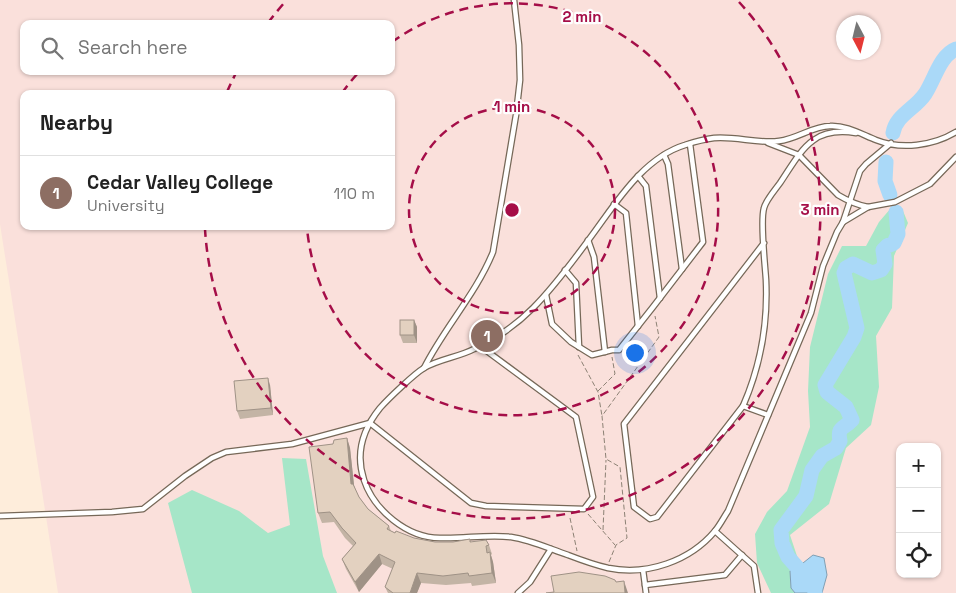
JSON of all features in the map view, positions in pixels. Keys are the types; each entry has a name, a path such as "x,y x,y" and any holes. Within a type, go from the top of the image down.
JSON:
{"lane":[{"path":"424,368 433,350 484,273 493,252 520,80 519,45 514,0"},
{"path":"891,144 860,171 843,222 823,266 811,313 728,511 715,531 696,548 682,557 643,570 607,568 512,537 474,536 440,538 427,536 408,529 390,518 374,500 362,476 361,442 365,431 385,402 424,368 480,346 502,334 518,322 546,295 614,204 638,176 664,155 682,146 712,138 767,142 781,141 823,126 842,126 880,142 891,144 924,144 950,136 956,132"},
{"path":"764,243 624,424 634,507 650,519 657,517 742,406 750,389 759,359 764,326 766,284 764,208 799,155 810,143 820,136 831,132 842,131 864,135"},
{"path":"767,142 799,155 838,194 850,202 868,207"},
{"path":"546,295 552,324 571,342 592,356 612,350 619,350 703,242 690,144"},
{"path":"664,155 668,164 682,270"},
{"path":"843,222 868,207 895,202 930,184 956,156"},
{"path":"638,176 646,186 660,298"},
{"path":"614,204 626,213 638,326"},
{"path":"588,240 594,257 605,352"},
{"path":"565,270 576,284 579,347"},
{"path":"370,423 471,503 486,506 584,509 593,498 576,417 480,346"},
{"path":"742,406 768,415"},
{"path":"0,516 143,509 185,476 212,458 226,452 292,444 370,423"},
{"path":"715,531 754,566 758,593"},
{"path":"518,593 530,582 551,550"},
{"path":"645,585 725,575 742,555"},
{"path":"643,570 646,593"}],"path":[{"path":"571,342 598,392 602,416"},
{"path":"598,392 615,374 612,350"},
{"path":"603,530 606,459"},
{"path":"584,509 616,545"},
{"path":"570,518 579,559"}],"shaded area":[{"path":"0,0 956,0 956,593 58,593 0,224"}],"green space":[{"path":"891,208 903,211 908,223 894,256 892,308 876,336 879,387 871,425 846,448 829,504 790,535 800,565 790,571 791,588 795,593 771,593 757,563 755,534 767,512 787,491 810,427 808,391 810,347 828,274 842,246 866,246 879,222"},
{"path":"282,458 306,459 323,556 337,593 192,593 168,503 192,490 239,511 268,533 290,525"}],"water":[{"path":"813,555 824,558 827,575 822,593 795,593 791,588 790,571"}],"building":[{"path":"400,320 414,320 414,335 400,335"},
{"path":"268,378 271,408 237,411 234,381"},
{"path":"347,438 351,484 353,484 359,497 368,509 389,526 387,529 395,533 396,531 414,538 435,542 453,542 470,539 470,542 486,540 489,545 486,546 487,553 490,552 492,573 469,576 468,573 443,576 417,573 410,593 393,593 385,587 395,562 379,554 355,582 342,559 356,543 330,512 318,513 309,447 333,444 334,440"},
{"path":"579,572 605,576 616,582 624,581 625,593 546,593 554,592 551,576"}],"waterway":[{"path":"893,133 898,121 925,94 942,62 950,52 956,49"},
{"path":"886,162 885,181 890,195"},
{"path":"815,593 814,586 788,557 782,543 781,530 806,496 812,470 822,456 836,448 840,441 840,430 852,420 846,407 827,392 825,385 854,337 857,328 844,273 846,268 853,264 872,273 881,270 885,264 883,250 894,243 898,234 896,212"}],"place":[{"name":"Cedar Valley College","path":"487,336"}]}
